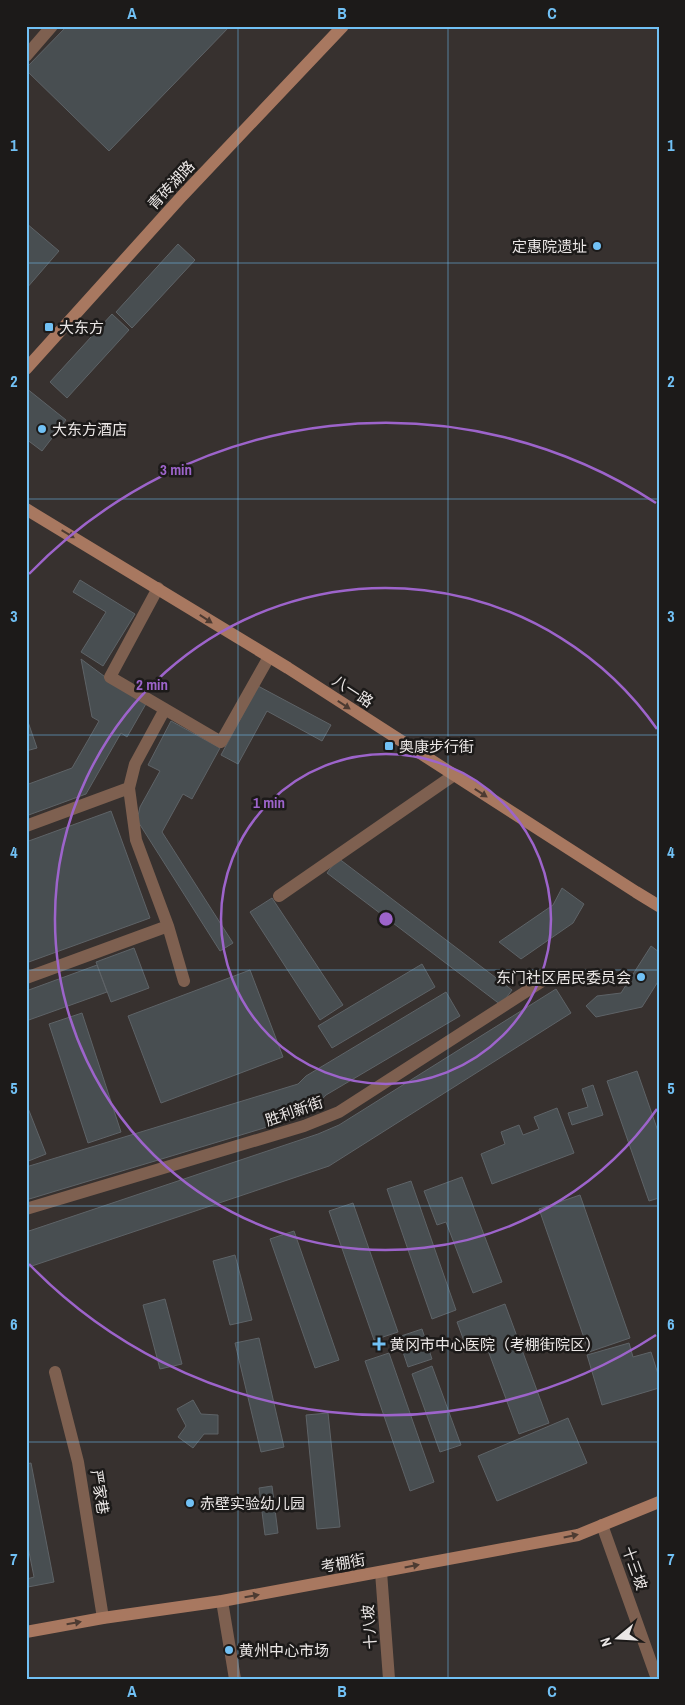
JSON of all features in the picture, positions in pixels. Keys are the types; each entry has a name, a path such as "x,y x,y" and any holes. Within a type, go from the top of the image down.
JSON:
{"main road":[{"name":"青砖湖路","path":"26,368 182,196 344,26"},
{"name":"八一路","path":"26,509 269,657 659,906"},
{"name":"考棚街","path":"26,1632 103,1618 222,1601 578,1535 659,1502"}],"street":[{"path":"26,56 52,26"},
{"path":"158,588 110,677 221,742 269,657"},
{"path":"165,709 135,764 129,788 136,840 168,926 184,981"},
{"path":"279,896 454,775"},
{"path":"26,826 129,788"},
{"path":"26,978 168,926"},
{"name":"胜利新街","path":"26,1209 304,1126 339,1112 544,980"},
{"name":"严家巷","path":"55,1372 78,1462 103,1618"},
{"name":"十三坡","path":"602,1525 657,1679"},
{"name":"十八坡","path":"381,1572 389,1679"},
{"path":"222,1601 235,1679"}],"building":[{"path":"67,26 230,26 109,151 26,70"},
{"path":"26,223 59,251 26,289"},
{"path":"178,244 195,260 132,328 116,312"},
{"path":"112,314 129,330 67,398 50,382"},
{"name":"大东方酒店","path":"26,388 66,420 42,451 26,439"},
{"path":"80,580 135,614 103,666 81,652 106,612 73,592"},
{"path":"81,659 112,682 147,702 127,737 121,733 86,794 26,816 26,785 72,768 99,721 92,717"},
{"path":"258,686 331,725 322,741 267,711 238,764 221,755"},
{"path":"26,716 37,748 26,751"},
{"path":"171,721 220,748 192,799 183,794 162,832 233,943 220,951 137,820 140,807 160,771 148,765"},
{"path":"111,811 150,918 26,963 26,842"},
{"path":"338,858 512,990 501,1005 327,873"},
{"path":"562,888 584,904 573,923 521,959 499,942 553,905"},
{"path":"272,898 343,1005 320,1020 250,912"},
{"path":"651,946 659,952 659,980 642,1007 596,1017 586,1006 597,996 621,993"},
{"path":"134,948 149,988 111,1002 96,962"},
{"path":"422,964 435,987 332,1048 318,1026"},
{"path":"97,965 107,992 26,1021 26,991"},
{"path":"250,970 283,1057 161,1103 128,1016"},
{"path":"556,989 571,1013 329,1166 26,1268 26,1232 318,1134 339,1125"},
{"path":"446,992 460,1016 326,1095 307,1115 26,1200 26,1167 298,1084 306,1076"},
{"path":"82,1013 121,1132 88,1143 49,1024"},
{"path":"637,1071 659,1134 659,1198 649,1201 607,1081"},
{"path":"593,1085 603,1115 572,1125 568,1113 588,1107 582,1089"},
{"path":"26,1103 46,1154 26,1162"},
{"path":"557,1108 574,1153 492,1184 481,1154 505,1144 501,1132 519,1125 523,1135 539,1129 534,1117"},
{"path":"462,1177 502,1282 473,1293 446,1222 437,1225 424,1191"},
{"path":"411,1181 456,1310 432,1319 387,1189"},
{"path":"580,1195 630,1338 589,1352 539,1209"},
{"path":"353,1203 398,1332 374,1340 329,1211"},
{"path":"294,1231 339,1360 315,1368 270,1239"},
{"path":"235,1255 252,1320 230,1325 213,1261"},
{"path":"165,1299 182,1364 160,1369 143,1305"},
{"path":"505,1304 549,1423 519,1434 486,1345 468,1352 457,1322"},
{"path":"422,1329 432,1359 408,1367 398,1337"},
{"path":"259,1338 284,1447 261,1452 235,1343"},
{"path":"629,1343 633,1357 651,1352 659,1377 659,1388 602,1405 587,1355"},
{"path":"389,1353 434,1482 410,1491 365,1361"},
{"path":"432,1366 461,1445 440,1452 412,1374"},
{"path":"193,1400 201,1414 218,1415 218,1434 204,1434 193,1448 178,1437 186,1426 177,1409"},
{"path":"328,1413 340,1527 317,1529 306,1415"},
{"path":"568,1418 587,1463 497,1501 478,1456"},
{"path":"31,1463 54,1582 28,1587 27,1579 34,1577 26,1537 26,1464"},
{"path":"272,1486 278,1533 265,1535 259,1488"}],"place":[{"name":"定惠院遗址","path":"597,246"},
{"name":"大东方","path":"49,327"},
{"name":"大东方酒店","path":"42,429"},
{"name":"奥康步行街","path":"389,746"},
{"name":"东门社区居民委员会","path":"641,977"},
{"name":"黄冈市中心医院（考棚街院区）","path":"379,1344"},
{"name":"赤壁实验幼儿园","path":"190,1503"},
{"name":"黄州中心市场","path":"229,1650"}]}
